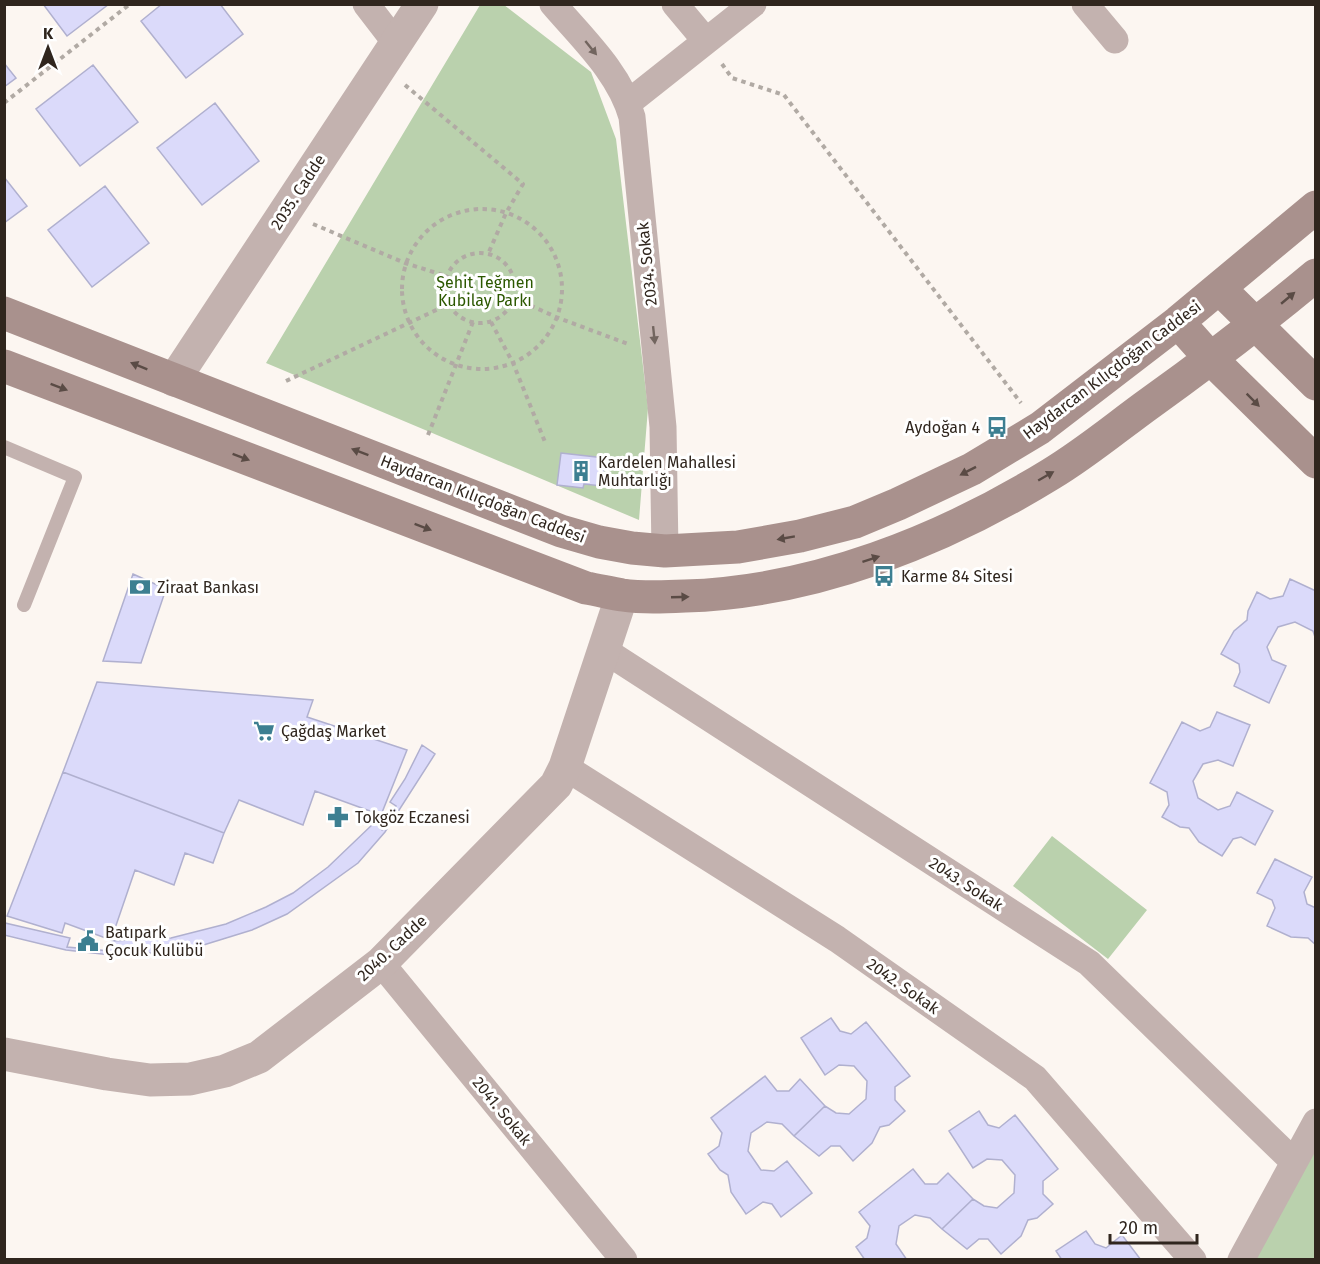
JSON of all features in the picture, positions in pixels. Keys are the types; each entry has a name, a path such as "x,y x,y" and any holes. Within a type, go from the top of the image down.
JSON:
{"main road":[{"name":"Haydarcan Kılıçdoğan Caddesi","path":"4,313 561,531 599,542 665,551 738,547 800,536 855,522 972,470 1040,428 1178,322 1316,207"},
{"path":"4,366 586,588 644,597 715,595 758,590 824,574 890,553 951,527 1052,473 1211,359 1316,275"},
{"path":"1219,288 1316,384"},
{"path":"1178,322 1211,359 1316,462"},
{"path":"622,595 632,548"}],"street":[{"path":"366,4 389,54"},
{"name":"2035. Cadde","path":"174,380 422,4"},
{"name":"2034. Sokak","path":"553,4 611,73 628,103 632,117 663,427 665,551"},
{"path":"675,4 706,41"},
{"path":"628,103 753,4"},
{"path":"1084,4 1115,40"},
{"name":"2040. Cadde","path":"4,1054 150,1080 190,1079 225,1071 259,1057 381,963 556,785 566,767 622,595"},
{"name":"2043. Sokak","path":"604,650 1089,963 1294,1162"},
{"name":"2042. Sokak","path":"566,767 837,939 1035,1078 1193,1260"},
{"name":"2041. Sokak","path":"381,963 624,1260"},
{"path":"1241,1260 1316,1122"}],"lane":[{"path":"4,447 75,477 24,605"}],"path":[{"path":"4,103 130,4"},
{"path":"706,41 732,78 784,95 1040,428"},
{"path":"389,54 523,184 506,213 488,254"},
{"path":"476,209 506,213 522,220 541,235 554,254 562,276 562,300 555,324 541,344 513,363 500,367 475,369 455,364 430,351 414,333 404,312 401,287 405,263 416,242 433,225 453,214 476,209"},
{"path":"284,212 405,263 446,276"},
{"path":"473,253 488,254 497,256 513,274 514,298 509,309 491,322 473,322 459,316 449,304 444,287 446,276 452,265 462,258 473,253"},
{"path":"514,298 556,317 656,354"},
{"path":"286,381 449,304"},
{"path":"428,435 473,322"},
{"path":"491,322 513,363 544,442"}],"green space":[{"name":"Şehit Teğmen Kubilay Parkı","path":"480,5 504,5 591,72 616,139 648,408 639,520 266,363"},
{"path":"1052,836 1147,910 1108,959 1013,886"},
{"path":"1315,1150 1315,1259 1255,1259"}],"building":[{"path":"43,4 109,4 67,36"},
{"path":"162,4 220,4 243,34 186,78 141,21"},
{"path":"4,63 16,78 4,87"},
{"path":"93,65 138,122 80,166 36,109"},
{"path":"215,103 259,161 202,205 157,148"},
{"path":"4,177 27,206 4,223"},
{"path":"105,186 149,243 92,287 48,230"},
{"name":"Kardelen Mahallesi Muhtarlığı","path":"561,453 605,458 602,486 584,484 583,488 557,485"},
{"path":"133,574 166,589 141,663 103,661"},
{"path":"1290,579 1316,591 1316,640 1313,631 1295,622 1278,627 1267,647 1272,660 1286,666 1269,703 1234,686 1240,672 1239,664 1221,654 1234,631 1247,620 1248,611 1257,592 1270,599 1283,596"},
{"path":"97,682 313,700 307,717 407,750 381,815 315,791 303,825 239,800 224,833 63,772"},
{"path":"1217,712 1250,725 1233,766 1218,760 1203,764 1193,781 1198,798 1218,810 1230,806 1237,792 1273,811 1255,845 1241,837 1233,839 1222,856 1199,842 1189,828 1180,827 1162,817 1169,805 1167,792 1150,783 1182,722 1200,731 1210,727"},
{"path":"422,745 435,754 385,832 358,863 287,914 252,930 197,947 168,952 111,955 66,950 4,935 5,923 70,938 67,947 110,951 110,941 171,938 226,924 266,907 293,893 328,867 375,822 382,830 396,806 390,802 405,779"},
{"path":"63,772 224,833 213,863 185,853 174,885 135,870 111,940 65,923 62,933 7,916"},
{"path":"1275,859 1312,877 1304,892 1307,904 1316,908 1316,945 1308,938 1291,937 1267,926 1275,908 1272,900 1257,893"},
{"path":"5,923 70,938 67,947 110,951 111,955 66,950 4,935"},
{"path":"831,1018 840,1031 851,1034 866,1022 910,1076 895,1087 895,1100 905,1111 889,1125 880,1127 872,1143 853,1161 840,1146 831,1146 819,1156 794,1136 825,1106 836,1113 849,1114 866,1099 867,1081 854,1066 839,1065 825,1075 801,1038"},
{"path":"765,1076 777,1091 789,1091 800,1079 825,1106 794,1136 782,1124 767,1122 751,1133 748,1151 761,1170 774,1171 787,1161 812,1193 781,1217 772,1204 763,1202 746,1214 731,1192 728,1175 720,1170 708,1154 719,1146 722,1133 711,1118"},
{"path":"979,1111 988,1125 999,1128 1015,1115 1058,1169 1043,1181 1043,1194 1053,1204 1037,1218 1028,1220 1021,1236 1001,1254 988,1239 979,1239 967,1249 942,1229 973,1199 984,1206 997,1208 1014,1193 1015,1175 1002,1160 987,1159 973,1168 949,1131"},
{"path":"913,1169 925,1184 937,1184 948,1173 973,1199 942,1229 930,1218 915,1215 899,1226 896,1244 907,1260 865,1260 856,1247 867,1238 870,1226 859,1212"},
{"path":"1086,1231 1095,1244 1106,1248 1122,1235 1141,1260 1062,1260 1056,1251"}],"place":[{"name":"Aydoğan 4","path":"997,427"},
{"name":"Kardelen Mahallesi Muhtarlığı","path":"581,471"},
{"name":"Karme 84 Sitesi","path":"884,576"},
{"name":"Ziraat Bankası","path":"140,587"},
{"name":"Çağdaş Market","path":"264,731"},
{"name":"Tokgöz Eczanesi","path":"338,817"},
{"name":"Batıpark Çocuk Kulübü","path":"88,941"}]}
